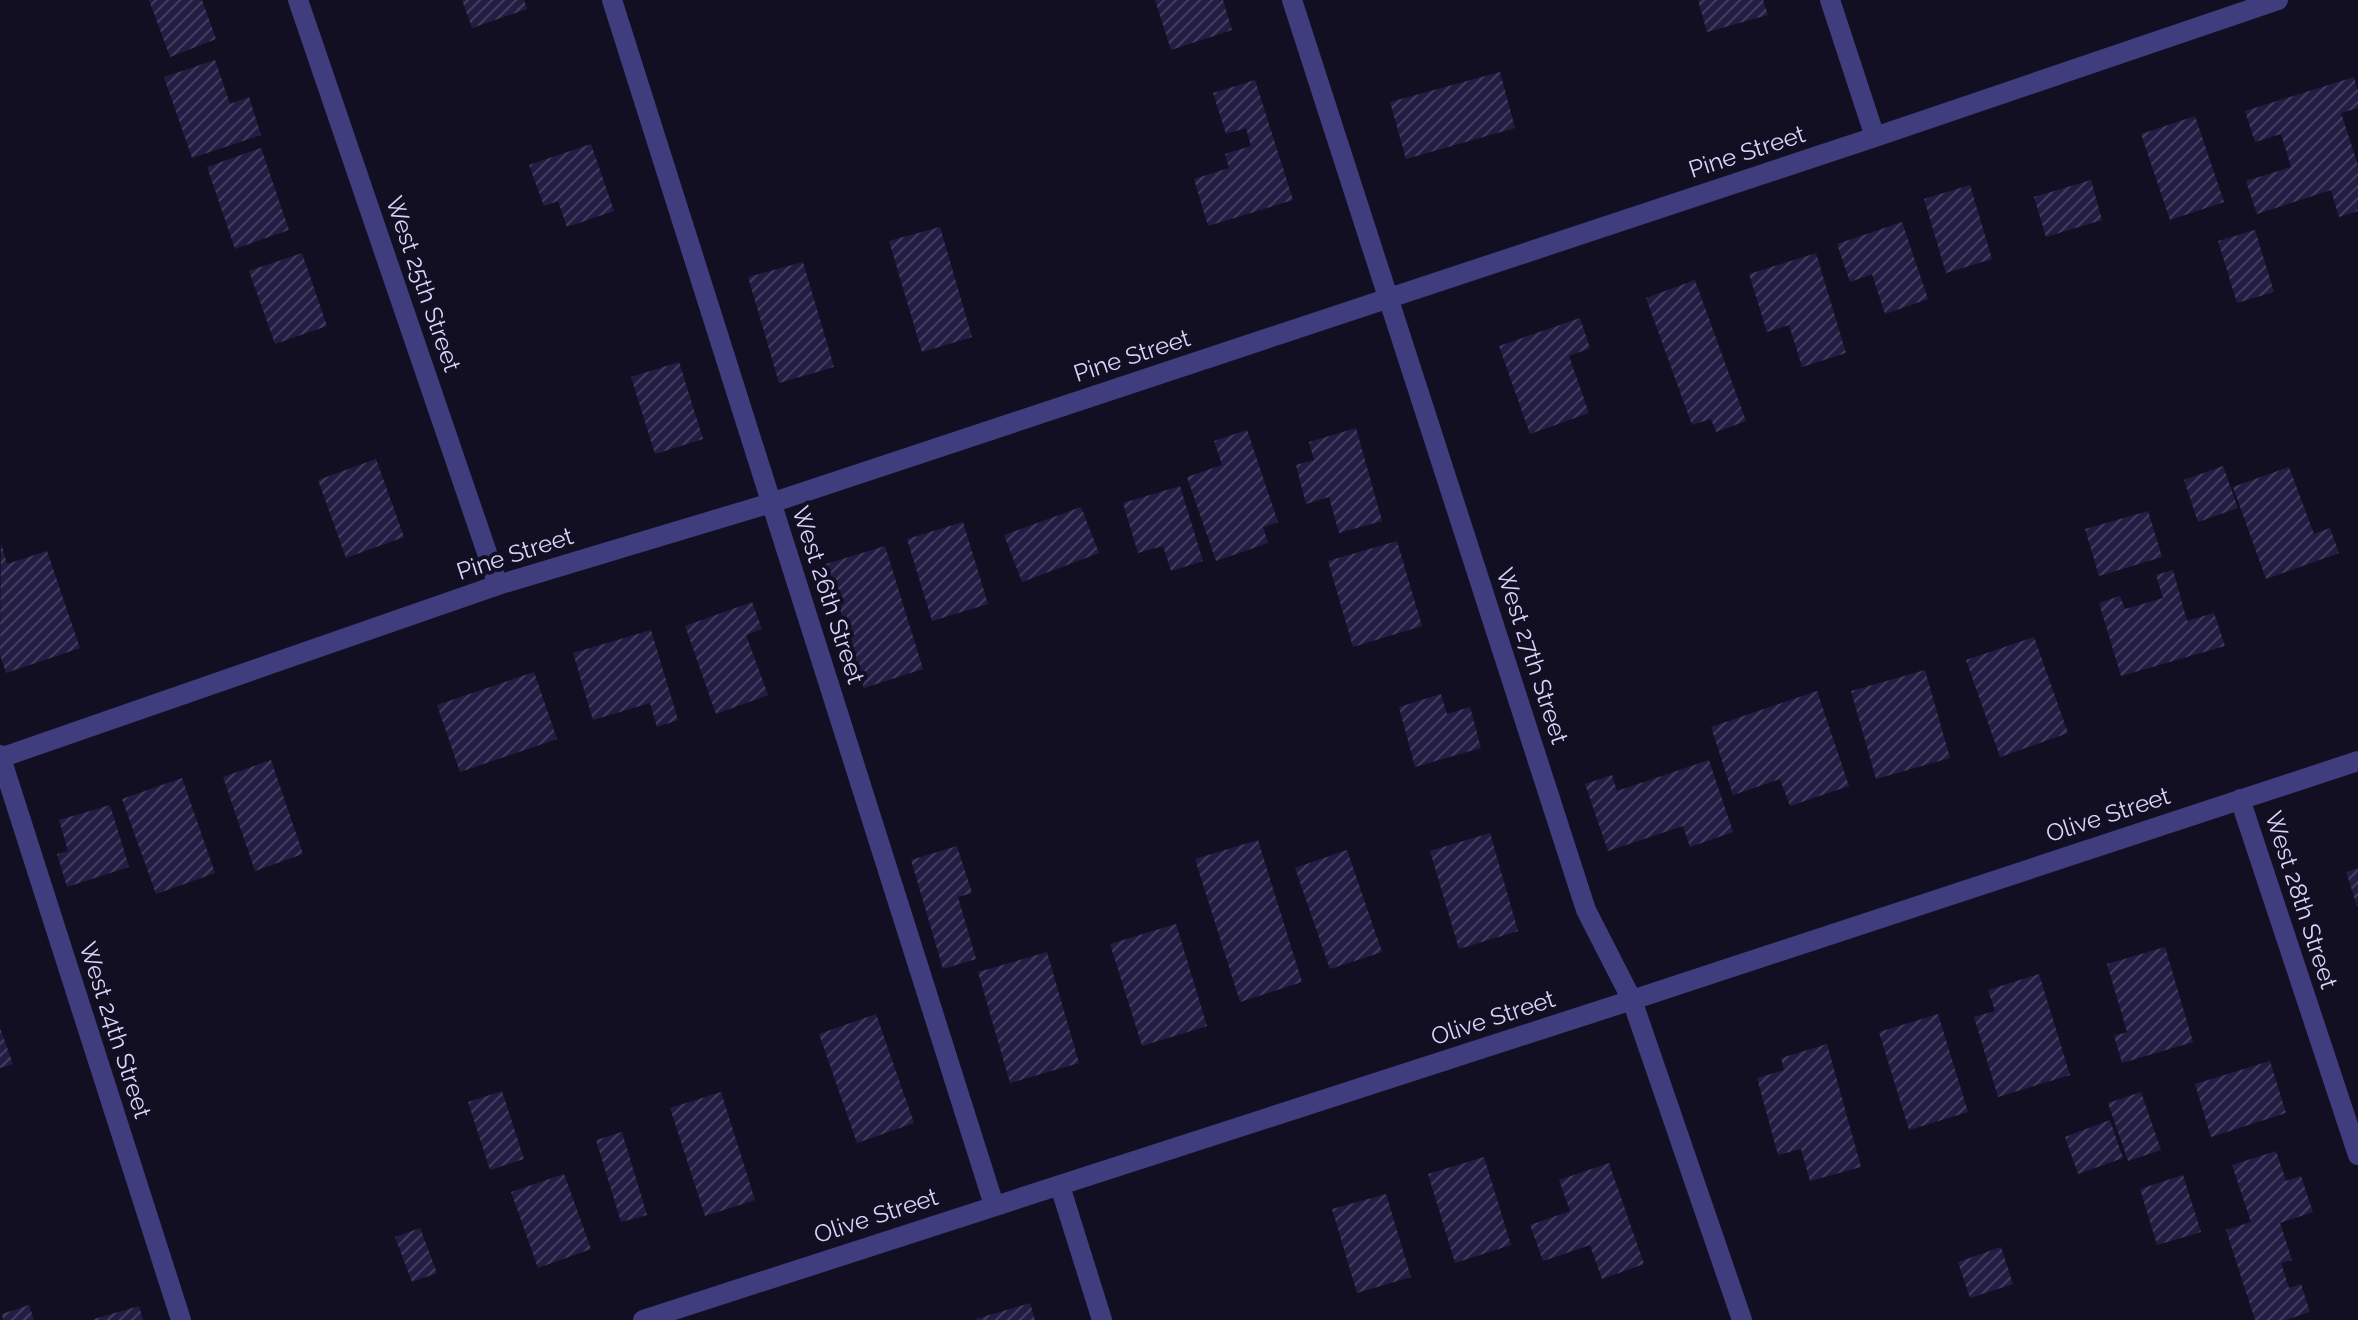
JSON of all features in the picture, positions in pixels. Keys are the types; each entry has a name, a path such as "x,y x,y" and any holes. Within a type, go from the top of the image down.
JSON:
{"street":[{"name":"West 25th Street","path":"298,0 498,585"},
{"name":"West 26th Street","path":"612,0 994,1205"},
{"name":"West 27th Street","path":"1292,0 1586,910 1632,1000 1742,1320"},
{"path":"1830,0 1875,137"},
{"name":"Pine Street","path":"0,757 498,585 771,503 1875,137 2218,9 2278,0"},
{"name":"West 24th Street","path":"0,757 181,1320"},
{"name":"Olive Street","path":"643,1320 2358,761"},
{"name":"West 28th Street","path":"2240,799 2358,1155"},
{"path":"1060,1186 1102,1320"}],"building":[{"path":"149,0 202,0 216,39 170,57"},
{"path":"462,0 524,0 527,9 472,28"},
{"path":"1155,0 1223,0 1232,30 1171,50"},
{"path":"1698,0 1763,0 1768,15 1707,32"},
{"path":"215,60 230,104 249,97 261,135 192,158 164,77"},
{"path":"1500,72 1515,128 1406,159 1390,102"},
{"path":"2354,77 2358,108 2341,113 2358,165 2358,211 2339,217 2331,190 2257,214 2246,181 2291,167 2281,134 2255,142 2245,111"},
{"path":"1255,80 1293,200 1208,226 1194,179 1229,168 1225,154 1251,146 1246,128 1226,134 1213,93"},
{"path":"2195,116 2224,202 2170,220 2141,134"},
{"path":"591,144 614,211 567,227 558,201 544,206 529,165"},
{"path":"261,148 289,230 235,249 207,167"},
{"path":"2091,180 2102,220 2046,237 2034,197"},
{"path":"1970,185 1992,259 1946,273 1924,199"},
{"path":"1902,222 1928,299 1885,314 1872,274 1850,282 1837,244"},
{"path":"940,227 972,337 922,352 889,241"},
{"path":"2255,230 2274,292 2237,303 2218,241"},
{"path":"302,253 327,326 275,344 249,271"},
{"path":"1816,253 1846,353 1802,367 1789,325 1767,332 1749,274"},
{"path":"803,262 834,367 779,383 748,277"},
{"path":"1695,280 1746,421 1716,432 1711,419 1692,425 1646,298"},
{"path":"1580,318 1590,348 1569,356 1589,413 1530,434 1499,346"},
{"path":"679,362 703,439 655,454 631,377"},
{"path":"1356,428 1382,521 1339,533 1329,497 1306,504 1296,465 1314,460 1309,442"},
{"path":"1247,430 1278,522 1263,527 1268,543 1216,561 1187,477 1222,465 1214,441"},
{"path":"376,459 404,537 346,558 318,480"},
{"path":"2223,466 2238,508 2198,522 2184,480"},
{"path":"2289,467 2314,534 2330,528 2339,553 2266,579 2233,487"},
{"path":"1180,486 1203,561 1171,571 1163,546 1138,553 1123,503"},
{"path":"1081,507 1099,553 1022,582 1004,535"},
{"path":"2148,511 2162,557 2099,576 2085,529"},
{"path":"963,522 988,604 932,621 907,539"},
{"path":"1397,541 1422,626 1353,647 1328,561"},
{"path":"1,543 7,564 47,551 80,648 6,673 0,655"},
{"path":"885,546 923,669 864,688 826,564"},
{"path":"2173,570 2187,621 2214,613 2225,646 2121,676 2099,603 2120,596 2125,609 2163,598 2156,575"},
{"path":"752,602 762,629 746,635 768,695 716,714 685,626"},
{"path":"651,630 678,720 657,727 650,703 593,720 573,653"},
{"path":"2034,637 2068,733 2000,757 1966,660"},
{"path":"1925,670 1950,758 1876,779 1851,691"},
{"path":"534,672 557,739 460,772 437,705"},
{"path":"1817,691 1849,786 1790,806 1780,779 1733,795 1711,727"},
{"path":"1441,694 1447,714 1470,707 1481,748 1415,767 1399,707"},
{"path":"271,760 303,854 255,871 223,777"},
{"path":"1709,760 1733,832 1690,847 1683,826 1608,851 1585,784 1612,775 1617,791"},
{"path":"182,778 215,873 156,894 122,799"},
{"path":"110,805 129,867 67,887 57,854 68,851 59,820"},
{"path":"1490,833 1518,931 1459,949 1430,851"},
{"path":"1258,840 1302,982 1240,1002 1195,859"},
{"path":"957,846 972,893 958,897 976,959 943,969 911,860"},
{"path":"1347,850 1382,952 1330,969 1295,868"},
{"path":"2358,868 2358,906 2357,906 2346,872"},
{"path":"1176,924 1207,1026 1142,1046 1110,944"},
{"path":"2165,947 2193,1042 2122,1063 2114,1036 2127,1032 2107,964"},
{"path":"1047,952 1079,1063 1010,1083 978,972"},
{"path":"2039,974 2070,1075 1998,1097 1974,1017 1995,1011 1988,990"},
{"path":"876,1014 914,1123 857,1143 819,1034"},
{"path":"1938,1014 1968,1112 1909,1130 1879,1032"},
{"path":"0,1028 13,1064 0,1068"},
{"path":"1827,1044 1861,1167 1810,1181 1801,1149 1778,1155 1757,1078 1784,1070 1781,1058"},
{"path":"2270,1061 2286,1113 2211,1137 2195,1084"},
{"path":"502,1091 524,1159 490,1170 468,1102"},
{"path":"721,1092 755,1200 705,1216 670,1108"},
{"path":"2141,1092 2161,1150 2128,1161 2108,1103"},
{"path":"2110,1120 2123,1158 2078,1174 2065,1137"},
{"path":"622,1132 647,1215 621,1222 596,1140"},
{"path":"2276,1151 2286,1181 2301,1176 2313,1212 2280,1223 2292,1260 2281,1263 2289,1288 2301,1284 2310,1312 2285,1320 2255,1320 2226,1230 2251,1222 2232,1165"},
{"path":"1484,1157 1511,1245 1455,1263 1428,1174"},
{"path":"1609,1163 1644,1264 1602,1279 1590,1245 1543,1261 1530,1225 1570,1211 1559,1180"},
{"path":"564,1174 591,1249 538,1268 511,1192"},
{"path":"2183,1175 2201,1232 2157,1245 2140,1189"},
{"path":"1386,1194 1411,1277 1357,1293 1332,1209"},
{"path":"420,1228 437,1273 412,1282 395,1237"},
{"path":"2001,1247 2013,1284 1970,1298 1958,1262"},
{"path":"1030,1303 1035,1320 976,1320 976,1319"},
{"path":"29,1305 34,1320 3,1320 2,1314"},
{"path":"139,1306 143,1320 94,1320 94,1319"}]}
